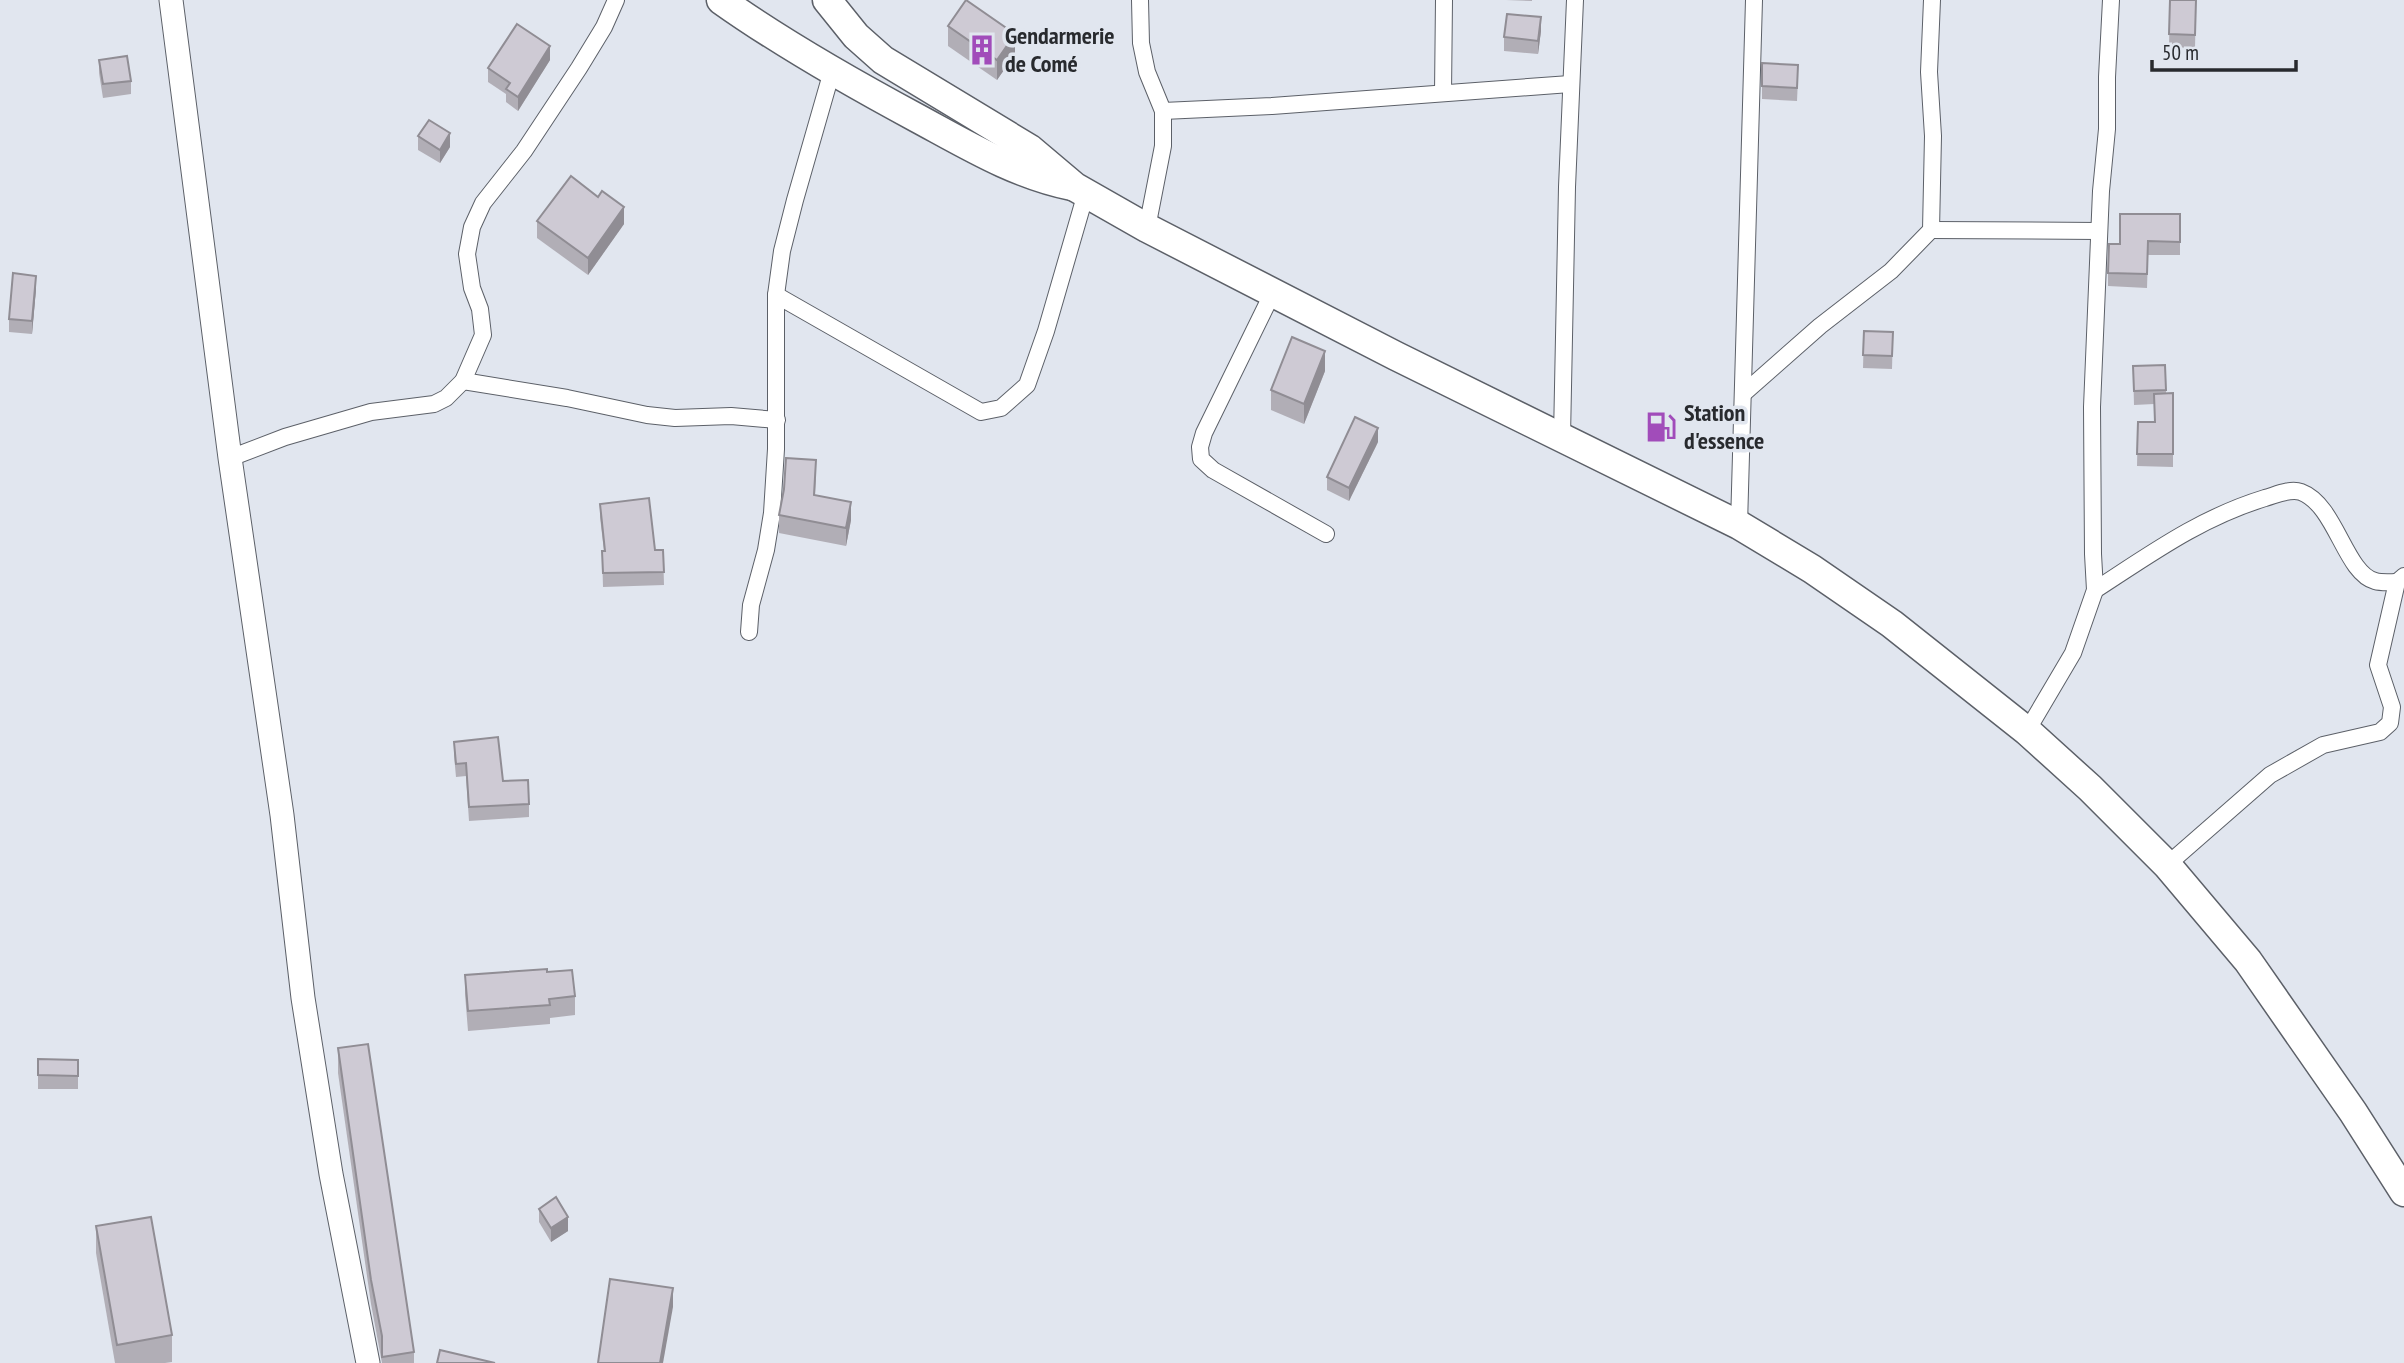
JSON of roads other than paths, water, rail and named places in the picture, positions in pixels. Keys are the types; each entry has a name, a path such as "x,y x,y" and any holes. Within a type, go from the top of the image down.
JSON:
{"highway":[{"path":"720,0 832,71 1027,175 1081,190"},
{"path":"827,0 856,36 883,60 1030,149 1081,190 1147,228 1396,356 1739,526 1812,569 1892,624 2028,731 2167,865 2248,961 2396,1161 2404,1192"}],"street":[{"path":"171,0 230,458 282,815 303,998 331,1174 368,1363"},
{"path":"230,458 285,437 371,412 434,404 446,398 463,382 483,335 467,254 472,227 483,203 524,151 579,68 604,27 616,0"},
{"path":"1140,0 1141,43 1147,72 1163,111 1163,146 1147,228"},
{"path":"1443,93 1444,0"},
{"path":"1562,438 1570,83 1575,0"},
{"path":"1739,526 1754,0"},
{"path":"1744,393 1820,326 1891,271 1931,230 1933,174 1929,72 1932,0"},
{"path":"2028,731 2073,653 2095,590 2092,407 2111,0"},
{"path":"749,632 751,605 766,550 772,513 777,420 776,295 782,251 832,71"},
{"path":"1163,111 1272,106 1570,83"},
{"path":"776,295 981,412 1002,408 1027,385 1046,331 1081,190"},
{"path":"1931,230 2099,231"},
{"path":"1273,292 1204,433 1200,447 1201,459 1213,470 1326,534"},
{"path":"463,382 567,398 648,415 675,418 731,416 777,420"},
{"path":"2095,590 2186,531 2238,506 2289,491 2302,492 2321,506 2362,575 2375,581 2400,579 2378,665 2392,707 2390,723 2380,732 2323,745 2270,775 2167,865"}],"place":[{"name":"Gendarmerie de Comé","path":"982,50"},
{"name":"Station d'essence","path":"1661,427"}]}
